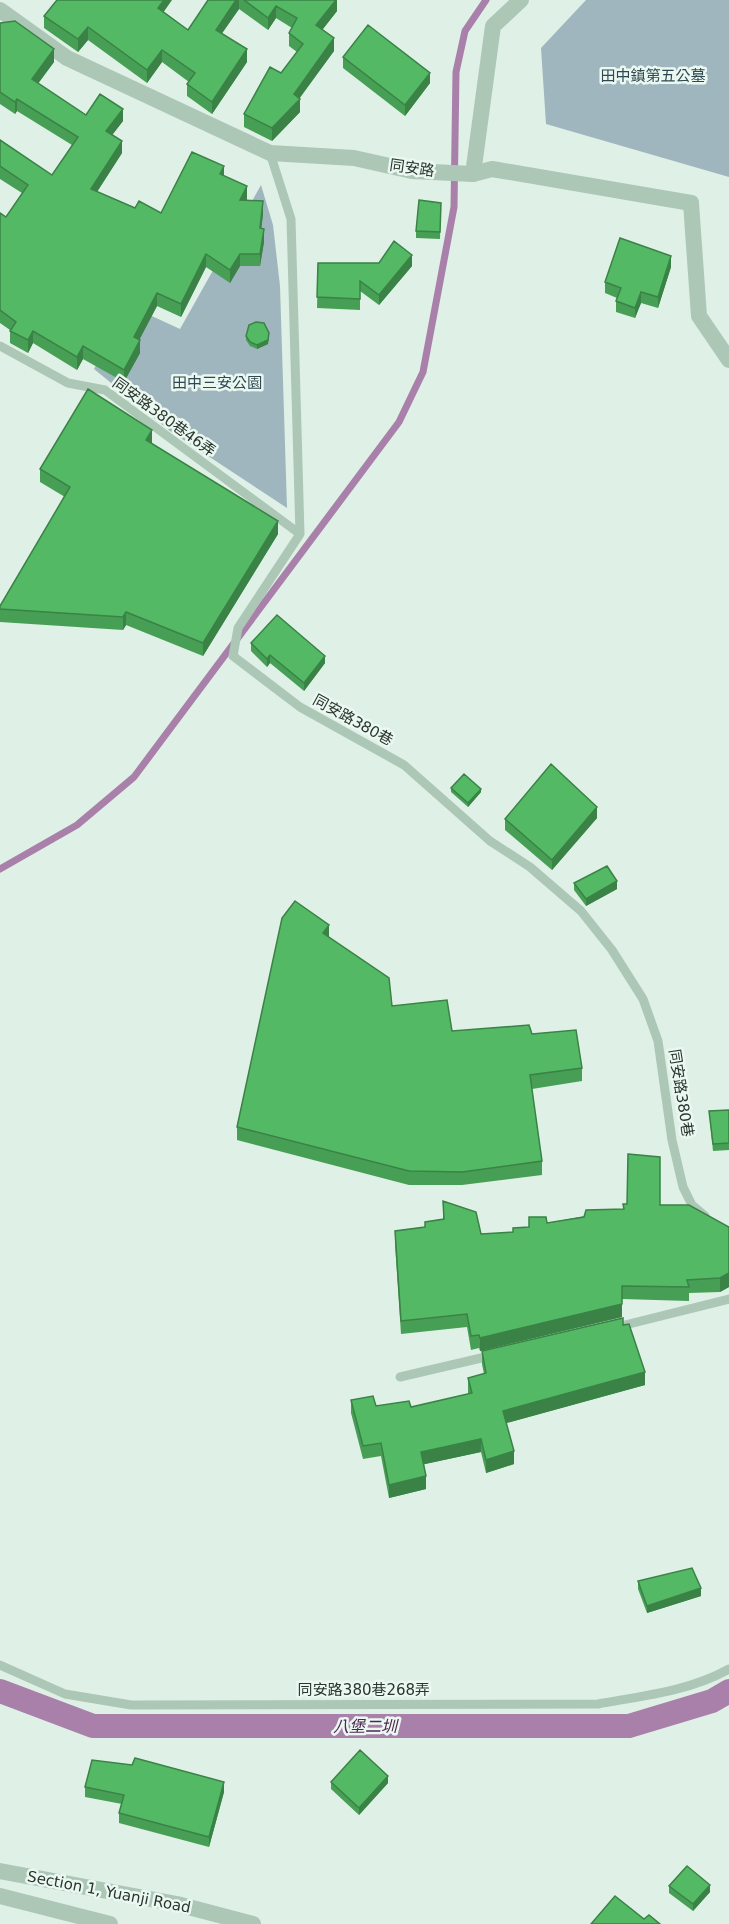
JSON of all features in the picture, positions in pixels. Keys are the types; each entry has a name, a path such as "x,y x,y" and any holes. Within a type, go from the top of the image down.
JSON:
{"street":[{"path":"473,174 493,26 520,0"},
{"name":"同安路","path":"0,10 67,58 270,153 354,158 412,171 473,174 492,169 691,203 699,316 729,360"},
{"name":"Section 1, Yuanji Road","path":"0,1870 177,1904 253,1924"},
{"name":"Section 1, Yuanji Road","path":"0,1896 110,1924"}],"lane":[{"path":"270,153 291,219 300,534"},
{"name":"同安路380巷46弄","path":"0,346 68,383 105,390 300,534"},
{"name":"同安路380巷","path":"300,534 238,628 233,656 300,707 404,765 490,841 530,867 581,911 612,950 643,999 658,1041 672,1140 683,1187 692,1204 712,1222"},
{"path":"605,1330 729,1299"},
{"path":"400,1377 502,1353"},
{"name":"同安路380巷268弄","path":"0,1665 65,1694 131,1705 598,1704 666,1692 718,1676 729,1669"}],"green space":[{"name":"田中鎮第五公墓","path":"586,0 729,0 729,177 546,124 541,48"},
{"name":"田中三安公園","path":"261,185 273,225 280,286 287,508 170,431 94,369 128,305 180,329"}],"building":[{"path":"57,0 164,0 158,8 188,30 208,0 236,0 216,30 247,49 212,102 187,84 195,73 162,50 147,70 88,27 78,39 44,16"},
{"path":"244,0 336,0 316,25 334,38 294,94 300,99 272,128 244,114 270,67 281,73 303,44 289,33 297,18 276,6 268,18"},
{"path":"15,21 54,49 32,79 86,115 100,94 123,109 106,131 122,141 91,189 135,208 139,201 161,213 192,152 224,166 220,174 247,186 240,200 263,201 260,228 264,229 260,254 240,254 230,270 206,254 181,304 157,293 134,337 140,340 124,370 83,346 77,357 33,331 28,340 10,331 16,322 0,310 0,213 6,217 28,185 0,166 0,140 52,175 78,137 17,99 15,102 0,92 0,23"},
{"path":"368,25 430,73 405,105 343,57"},
{"path":"419,200 441,203 440,232 416,231"},
{"path":"620,238 671,256 658,297 641,292 635,308 616,301 621,288 605,282"},
{"path":"394,241 412,255 379,295 360,281 360,299 317,297 318,263 379,263"},
{"path":"256,322 264,323 269,333 268,340 257,345 250,342 246,336 249,325"},
{"path":"88,389 152,430 146,440 278,521 203,643 126,612 123,617 0,609 70,487 40,469"},
{"path":"277,615 325,656 304,683 270,655 267,659 251,643"},
{"path":"551,764 597,807 552,860 505,819"},
{"path":"464,774 481,789 468,803 451,788"},
{"path":"607,866 617,881 586,899 574,883"},
{"path":"295,901 329,925 323,933 389,978 392,1006 447,1000 452,1031 529,1025 532,1034 576,1030 582,1068 530,1075 542,1161 462,1172 409,1171 237,1127 282,918"},
{"path":"729,1110 729,1143 713,1144 709,1111"},
{"path":"628,1154 660,1157 660,1205 689,1205 729,1227 729,1273 720,1278 687,1280 689,1287 622,1286 622,1304 480,1338 479,1335 471,1336 467,1314 401,1321 395,1231 425,1227 425,1222 444,1219 443,1201 476,1212 481,1234 513,1232 513,1228 529,1227 529,1217 546,1217 547,1223 584,1217 586,1210 624,1209 623,1204 627,1204"},
{"path":"623,1318 623,1325 629,1324 645,1372 503,1411 514,1451 486,1460 481,1439 421,1452 426,1476 389,1485 381,1443 363,1446 351,1400 373,1396 376,1406 409,1401 411,1407 472,1393 468,1378 486,1373 482,1351"},
{"path":"692,1568 701,1588 647,1606 638,1581"},
{"path":"360,1750 388,1776 359,1808 331,1782"},
{"path":"135,1758 224,1782 209,1837 119,1813 124,1795 85,1787 92,1760 132,1765"},
{"path":"687,1866 710,1885 693,1904 669,1886"},
{"path":"615,1896 644,1919 649,1915 660,1924 591,1924"}],"waterway":[{"path":"0,869 77,825 134,777 399,422 423,372 454,207 456,72 465,31 486,0"},
{"name":"八堡二圳","path":"0,1691 93,1726 629,1726 712,1701 729,1691"}]}
